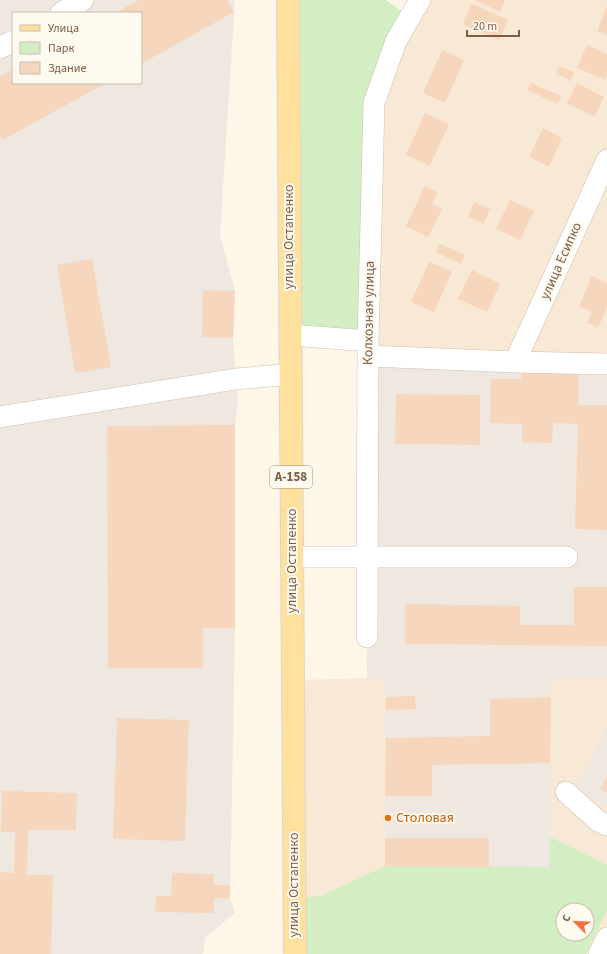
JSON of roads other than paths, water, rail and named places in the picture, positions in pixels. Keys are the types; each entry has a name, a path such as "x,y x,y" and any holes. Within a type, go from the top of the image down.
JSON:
{"main road":[{"name":"улица Остапенко","path":"288,0 295,954"}],"street":[{"path":"63,12 83,0"},
{"name":"Колхозная улица","path":"368,637 368,348 374,103 396,41 419,0"},
{"path":"0,48 12,42"},
{"name":"улица Есипко","path":"515,362 607,160"},
{"path":"290,335 368,348 515,362 607,364"},
{"path":"0,417 236,379 291,374"},
{"path":"292,557 567,557"},
{"path":"566,792 598,821 607,825"},
{"path":"599,954 607,938"}],"place":[{"name":"Столовая","path":"388,818"}]}
